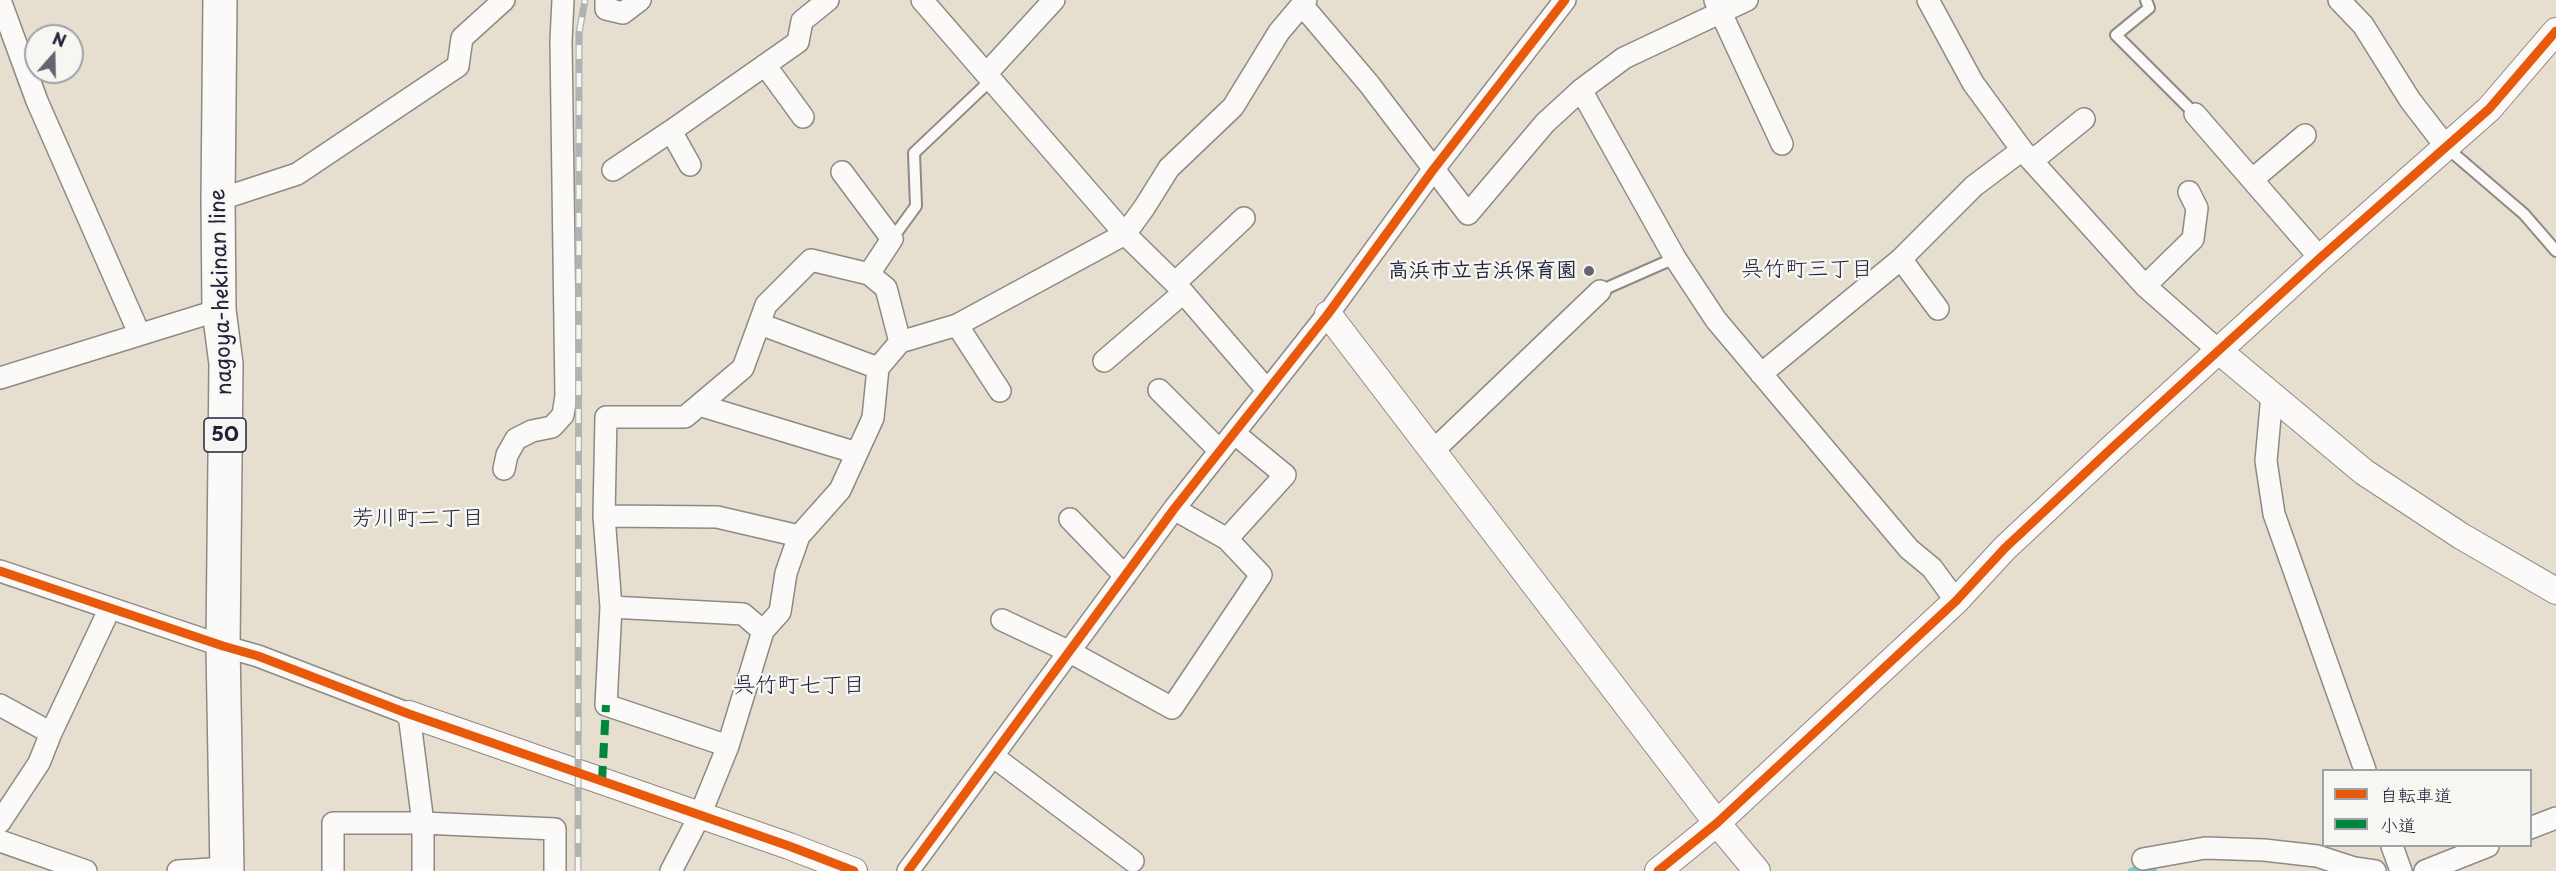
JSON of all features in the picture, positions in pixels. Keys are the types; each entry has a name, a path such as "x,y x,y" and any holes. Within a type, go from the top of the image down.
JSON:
{"main road":[{"name":"nagoya-hekinan line","path":"220,0 218,200 219,310 226,364 223,646 227,870"}],"street":[{"path":"0,0 37,101 135,324"},
{"path":"218,200 297,174 458,66 462,38 504,0"},
{"path":"504,469 507,455 516,439 532,431 552,428 563,415 566,396 561,64 563,0"},
{"path":"606,0 606,9 623,13 640,0"},
{"path":"613,170 798,42 802,21 828,0"},
{"path":"923,0 1125,234 1179,288 1267,390"},
{"path":"990,76 1054,0"},
{"path":"908,871 994,757 1174,508 1328,314 1433,170 1565,0"},
{"path":"671,871 700,815 728,746 763,631 780,612 786,573 799,536 840,490 873,418 878,368 900,342 957,325 1125,234 1169,168 1233,106 1279,32 1304,2 1468,214 1545,123 1581,90 1624,58 1718,7 1747,0"},
{"path":"1928,0 1973,83 2027,156 2145,286 2218,351 2364,471 2461,536 2556,591"},
{"path":"2339,0 2363,25 2410,100 2447,147"},
{"path":"1718,7 1782,144"},
{"path":"1658,871 1717,823 1956,601 2005,548 2218,351 2489,109 2556,31"},
{"path":"765,65 803,117"},
{"path":"1581,90 1675,258 1716,320 1909,549 1932,568 1956,601"},
{"path":"2195,114 2320,258"},
{"path":"1761,374 1901,259 1974,186 2027,156 2084,119"},
{"path":"671,131 690,165"},
{"path":"2253,179 2305,135"},
{"path":"842,172 892,239 869,274"},
{"path":"2145,286 2193,239 2198,208 2189,192"},
{"path":"1104,361 1179,288 1244,218"},
{"path":"1901,259 1938,309"},
{"path":"728,746 606,705 610,608 603,516 606,417 685,417 744,368 766,305 811,260 869,274 886,288 900,342"},
{"path":"1434,450 1600,291"},
{"path":"0,378 219,310"},
{"path":"1328,314 1717,823 1757,871"},
{"path":"759,324 878,368"},
{"path":"957,325 1000,391"},
{"path":"1159,390 1220,451"},
{"path":"2272,395 2266,461 2274,514 2364,769"},
{"path":"699,405 857,453"},
{"path":"1227,539 1285,475 1234,433"},
{"path":"1002,620 1070,652 1172,708 1261,575 1227,539 1174,508"},
{"path":"603,516 717,516 799,536"},
{"path":"1070,519 1125,576"},
{"path":"0,571 258,656 409,714 854,871"},
{"path":"0,822 39,763 110,608"},
{"path":"610,608 743,614 763,631"},
{"path":"0,705 51,733"},
{"path":"409,714 423,823 423,871"},
{"path":"994,757 1132,861"},
{"path":"2532,827 2556,818"},
{"path":"333,871 333,823 423,823 555,829 555,871"},
{"path":"0,841 86,871"},
{"path":"2392,847 2401,871"},
{"path":"2425,871 2485,847"},
{"path":"2143,860 2205,848 2264,850 2306,863 2375,871"},
{"path":"178,871 227,870"}],"lane":[{"path":"2146,0 2149,8 2116,35 2195,114"},
{"path":"892,239 916,206 914,153 990,76"},
{"path":"2447,147 2524,214 2556,251"},
{"path":"1600,291 1675,258"}],"waterway":[{"path":"2131,871 2143,866 2154,871"}],"railway":[{"path":"578,871 579,33 585,0"}],"marked path":[{"path":"602,781 606,705"}],"cycle path":[{"path":"908,871 1174,509 1328,314 1433,170 1565,0"},
{"path":"1658,871 1717,823 1956,601 2005,548 2113,447 2320,258 2489,109 2556,31"},
{"path":"0,571 258,656 409,714 789,846 854,871"}],"place":[{"name":"高浜市立吉浜保育園","path":"1589,271"}],"district":[{"name":"呉竹町三丁目","path":"1807,270"},
{"name":"芳川町二丁目","path":"418,519"},
{"name":"呉竹町七丁目","path":"799,686"}]}
